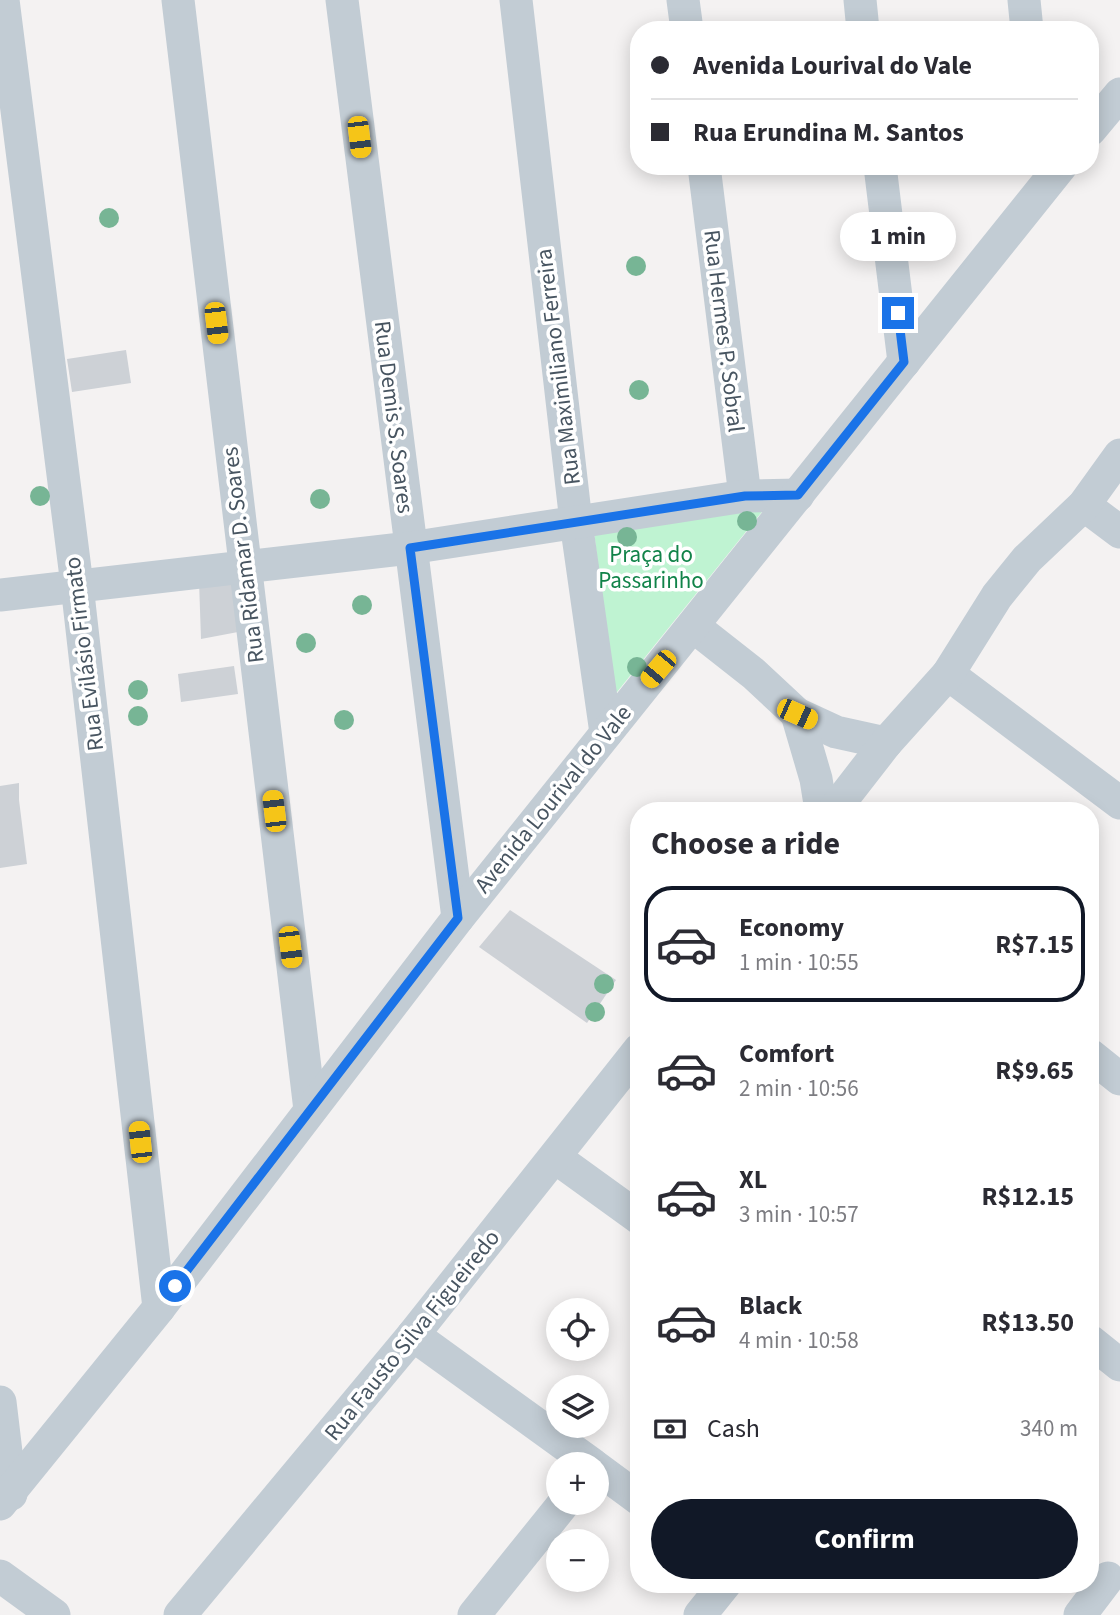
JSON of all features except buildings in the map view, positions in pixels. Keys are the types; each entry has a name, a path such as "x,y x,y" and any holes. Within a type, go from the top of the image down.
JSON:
{"street":[{"name":"Rua Evilásio Firmato","path":"3,0 77,585 159,1308"},
{"name":"Rua Ridamar D. Soares","path":"178,0 310,1110"},
{"name":"Rua Demis S. Soares","path":"341,0 458,918"},
{"name":"Rua Maximiliano Ferreira","path":"516,0 576,522 606,733"},
{"path":"683,0 686,21"},
{"path":"860,0 862,21"},
{"path":"1024,0 1026,21"},
{"path":"1099,119 1120,94"},
{"name":"Rua Hermes P. Sobral","path":"705,175 745,496"},
{"path":"881,175 904,362"},
{"name":"Avenida Lourival do Vale","path":"5,1499 159,1308 458,918 904,362 1046,175"},
{"path":"840,802 886,743 947,674 997,596 1027,559 1084,505 1120,455"},
{"path":"0,595 410,548 745,496 798,495"},
{"path":"1084,505 1120,532"},
{"path":"694,626 754,674 797,714 836,732 886,743"},
{"path":"947,674 1120,803"},
{"path":"797,714 816,779 820,802"},
{"name":"Rua Fausto Silva Figueiredo","path":"180,1615 413,1335 630,1062"},
{"path":"1099,1062 1120,1079"},
{"path":"556,1158 630,1211"},
{"path":"413,1335 576,1452"},
{"path":"1099,1348 1120,1365"},
{"path":"0,1402 5,1499"},
{"path":"609,1476 630,1492"},
{"path":"474,1615 554,1515"},
{"path":"0,1576 54,1615"},
{"path":"700,1615 718,1593"},
{"path":"1080,1615 1095,1593"}],"green space":[{"name":"Praça do Passarinho","path":"769,503 613,697 593,522"}],"route":[{"path":"175,1286 458,918 410,548 745,496 798,495 904,362 898,313"}]}
